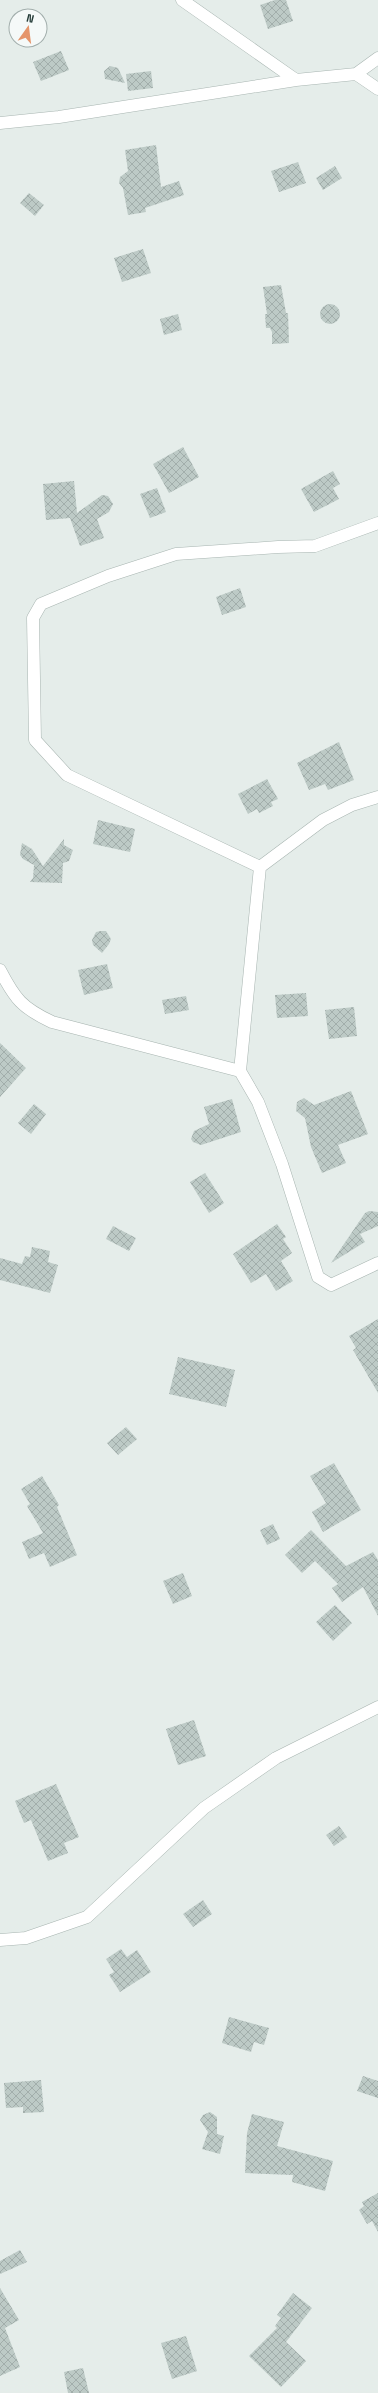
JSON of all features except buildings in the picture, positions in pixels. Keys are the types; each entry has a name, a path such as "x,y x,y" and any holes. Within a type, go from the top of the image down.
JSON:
{"street":[{"path":"182,0 296,80"},
{"path":"0,123 66,116 296,80 356,74 378,58"},
{"path":"356,74 378,89"},
{"path":"260,867 67,775 35,740 33,618 41,604 108,576 176,554 315,546 378,523"},
{"path":"378,797 352,805 322,820 260,867 240,1071 258,1102 269,1130 318,1277 331,1285 378,1263"},
{"path":"0,970 12,993 30,1012 52,1022 240,1071"},
{"path":"0,1940 26,1938 87,1917 204,1808 276,1758 378,1706"}]}
